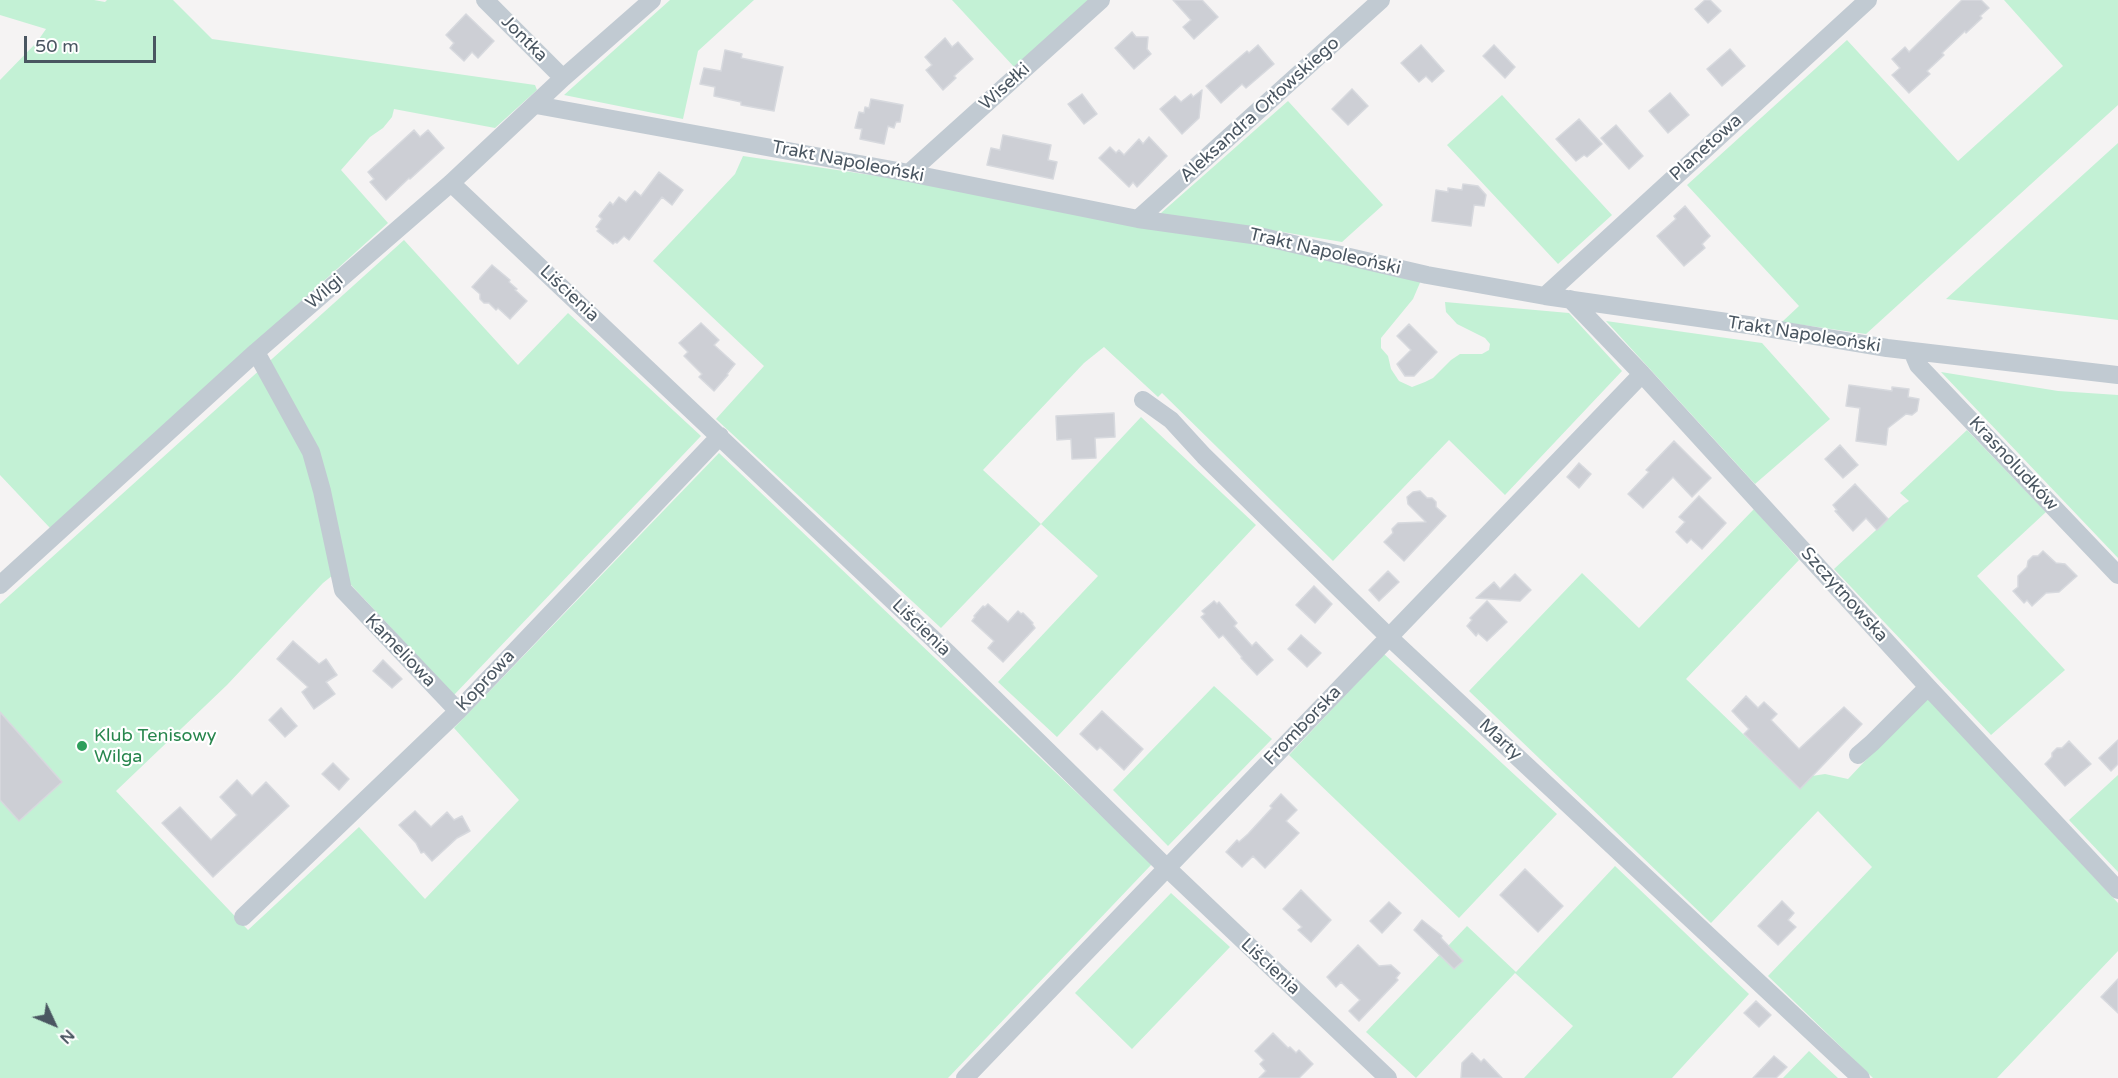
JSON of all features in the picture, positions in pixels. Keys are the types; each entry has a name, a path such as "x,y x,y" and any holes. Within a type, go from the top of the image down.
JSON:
{"street":[{"name":"Jontka","path":"484,0 563,78"},
{"name":"Wilgi","path":"0,585 256,352 451,183 563,78 652,0"},
{"name":"Wisełki","path":"909,173 1101,0"},
{"name":"Aleksandra Orłowskiego","path":"1138,219 1381,0"},
{"name":"Planetowa","path":"1545,296 1868,0"},
{"name":"Trakt Napoleoński","path":"536,105 909,173 1138,219 1259,236 1427,275 1545,296 1911,351 2118,375"},
{"name":"Liścienia","path":"451,183 948,653 1167,868 1388,1078"},
{"name":"Szczytnowska","path":"1570,299 1642,374 1928,687 2118,890"},
{"name":"Krasnoludków","path":"1911,351 1918,365 2118,575"},
{"name":"Kameliowa","path":"256,352 311,452 343,590 458,711"},
{"name":"Fromborska","path":"965,1078 1642,374"},
{"name":"Marty","path":"1143,400 1171,420 1204,456 1389,637 1861,1078"},
{"name":"Koprowa","path":"243,917 458,711 720,436"},
{"path":"1858,755 1928,687"}],"green space":[{"path":"0,0 105,2 107,0 173,0 212,39 535,85 537,90 495,128 394,109 392,117 383,128 370,137 341,170 388,223 50,528 0,475 0,80 37,42 46,29 0,15"},
{"path":"670,0 754,0 698,51 683,119 564,95"},
{"path":"952,0 1089,0 1015,68"},
{"path":"2004,0 2118,0 2118,105 1866,334 1782,322 1799,306 1687,185 1847,40 1958,161 2063,66"},
{"path":"1502,95 1612,215 1558,264 1447,145"},
{"path":"1288,101 1383,205 1342,242 1265,229 1262,246 1422,278 1413,299 1381,338 1381,348 1388,356 1391,369 1399,381 1412,387 1433,378 1460,354 1482,354 1489,350 1490,344 1485,338 1457,324 1446,312 1445,302 1569,313 1622,371 1505,495 1449,440 1333,561 1162,393 1158,397 1104,347 1084,363 983,470 1041,524 941,628 716,419 764,366 653,261 735,174 743,156 904,180 1144,228"},
{"path":"2118,143 2118,320 1946,299"},
{"path":"404,240 518,365 568,313 701,436 454,695 338,571 323,583 227,685 116,791 248,930 359,827 425,899 519,800 454,728 719,453 1152,864 948,1078 0,1078 0,604"},
{"path":"1606,321 1762,343 1830,419 1755,484"},
{"path":"1941,372 2058,391 2118,395 2118,558"},
{"path":"1141,417 1256,525 1057,737 998,682 1098,576 1041,524"},
{"path":"1967,430 2046,512 1977,576 2065,670 1991,735 1834,569 1909,501 1900,493"},
{"path":"1754,509 1799,560 1686,679 1800,789 1812,776 1825,774 1848,779 1926,696 2118,903 2118,951 1997,1078 1873,1078 1768,976 1872,867 1818,811 1711,923 1469,691 1582,573 1639,628"},
{"path":"1384,654 1557,814 1459,918 1289,755"},
{"path":"1214,686 1272,739 1168,846 1113,790"},
{"path":"2118,775 2118,872 2069,820"},
{"path":"1615,866 1749,994 1672,1078 1524,1078 1573,1026 1515,973 1416,1078 1366,1032 1467,926 1516,972"},
{"path":"1171,893 1230,947 1132,1049 1075,993"},
{"path":"1809,1051 1838,1078 1783,1078"}],"building":[{"path":"1173,0 1202,0 1218,17 1194,39 1183,27 1191,20"},
{"path":"1705,0 1710,0 1721,11 1708,23 1695,9"},
{"path":"1962,0 1981,0 1989,8 1980,16 1982,18 1942,53 1944,55 1927,71 1930,74 1909,93 1892,75 1900,68 1892,59 1905,47 1909,52"},
{"path":"466,14 494,41 478,58 472,52 464,61 450,48 454,43 446,35"},
{"path":"1132,32 1136,37 1148,37 1147,49 1151,54 1134,69 1115,48"},
{"path":"945,38 952,47 958,42 973,59 954,76 956,78 943,90 926,70 932,65 925,57"},
{"path":"1258,45 1274,64 1246,88 1242,84 1221,103 1206,86 1247,51 1249,53"},
{"path":"1421,45 1444,71 1432,82 1426,76 1419,82 1401,63"},
{"path":"1494,45 1515,67 1505,78 1483,56"},
{"path":"1730,49 1745,66 1722,86 1707,69"},
{"path":"725,50 742,54 741,58 783,67 774,111 741,105 741,102 714,96 715,87 700,84 704,68 721,71"},
{"path":"1352,89 1368,106 1348,125 1332,109"},
{"path":"1202,90 1199,118 1182,134 1160,109 1175,96 1181,102 1191,94 1193,97"},
{"path":"1670,93 1689,115 1668,133 1649,111"},
{"path":"1082,94 1097,114 1084,124 1068,104"},
{"path":"871,99 903,105 900,122 896,122 894,128 888,126 884,144 860,139 862,129 855,128 859,112 864,113 865,107 869,108"},
{"path":"1579,119 1602,144 1587,157 1584,155 1576,161 1556,139"},
{"path":"1616,125 1643,156 1629,169 1601,138"},
{"path":"414,130 420,137 428,130 444,148 386,200 370,182 374,179 368,172"},
{"path":"1003,135 1051,145 1048,160 1057,162 1053,179 987,165 991,148 1000,150"},
{"path":"1149,137 1167,156 1137,187 1133,182 1129,187 1099,158 1110,147 1116,153 1119,150 1124,155 1139,139 1143,144"},
{"path":"659,172 683,190 672,205 662,197 629,240 624,236 613,244 597,231 599,229 596,227 602,219 599,216 610,202 613,205 619,197 626,202 635,191 641,196"},
{"path":"1463,184 1478,186 1486,195 1484,206 1474,205 1471,226 1432,221 1436,190 1448,192 1448,188 1462,190"},
{"path":"1685,206 1710,236 1702,244 1705,248 1684,266 1657,236 1676,219 1674,216"},
{"path":"492,265 510,280 509,282 517,289 515,290 527,301 510,319 498,308 496,310 489,303 484,303 480,299 480,294 472,287"},
{"path":"701,323 719,340 714,345 735,364 714,391 699,377 702,374 684,356 688,352 679,343"},
{"path":"1409,324 1437,352 1414,376 1405,376 1397,364 1411,350 1397,336"},
{"path":"1849,385 1892,391 1892,387 1909,389 1908,397 1919,399 1917,411 1912,415 1906,414 1888,428 1886,445 1856,441 1860,408 1846,406"},
{"path":"1114,413 1115,437 1095,438 1096,458 1072,459 1071,439 1057,440 1056,416"},
{"path":"1674,441 1711,478 1692,497 1673,477 1643,508 1628,494 1649,472 1646,470"},
{"path":"1840,445 1858,465 1843,478 1825,459"},
{"path":"1579,463 1591,474 1579,488 1567,477"},
{"path":"1855,484 1888,519 1877,530 1866,518 1853,531 1835,511 1837,510 1833,505"},
{"path":"1420,491 1427,498 1432,498 1436,502 1436,507 1446,516 1404,561 1384,542 1393,533 1392,529 1398,523 1426,522 1408,504 1407,497 1413,492"},
{"path":"1699,496 1726,523 1702,549 1691,539 1687,543 1676,532 1685,522 1679,517"},
{"path":"2043,551 2056,563 2065,564 2077,576 2059,592 2046,593 2032,606 2027,600 2024,603 2013,591 2018,587 2018,576 2027,567 2028,561"},
{"path":"1388,571 1399,582 1379,601 1369,590"},
{"path":"1515,574 1531,590 1520,601 1476,598 1494,582 1500,589"},
{"path":"1314,586 1332,604 1315,623 1296,605"},
{"path":"1214,601 1217,604 1219,602 1237,623 1234,626 1252,646 1256,642 1273,660 1257,675 1223,635 1219,638 1201,617 1205,614 1202,611"},
{"path":"1487,601 1507,622 1487,641 1478,633 1476,636 1467,626 1472,620 1470,618"},
{"path":"988,604 1008,622 1018,611 1023,613 1035,628 1003,662 988,648 994,641 972,621 983,606"},
{"path":"1301,635 1321,653 1307,667 1288,649"},
{"path":"293,641 319,664 326,659 337,675 326,682 335,694 314,709 302,692 308,687 277,659"},
{"path":"383,660 402,679 392,688 373,671"},
{"path":"1746,696 1758,708 1764,702 1777,714 1771,720 1799,749 1844,707 1862,724 1800,789 1744,734 1749,729 1732,711"},
{"path":"281,708 297,726 285,737 269,720"},
{"path":"1102,711 1143,749 1124,770 1100,747 1097,750 1080,734"},
{"path":"0,712 62,782 19,821 0,800"},
{"path":"2118,740 2118,764 2111,771 2099,758"},
{"path":"2069,741 2091,764 2065,786 2045,764 2057,748 2062,748"},
{"path":"333,763 349,779 339,790 322,774"},
{"path":"237,780 252,796 266,782 289,806 213,877 162,823 180,807 211,840 237,815 220,797"},
{"path":"1281,794 1297,810 1286,821 1299,833 1265,868 1253,856 1242,867 1226,852 1237,840 1239,842 1248,834 1272,808 1270,806"},
{"path":"415,811 431,827 447,812 454,820 462,816 470,831 457,838 432,861 424,852 421,853 416,843 399,825"},
{"path":"1525,869 1563,906 1538,932 1500,895"},
{"path":"1301,890 1331,920 1311,942 1298,930 1302,927 1283,909"},
{"path":"1782,901 1794,913 1788,920 1796,927 1778,945 1758,926"},
{"path":"1389,902 1401,913 1382,933 1370,921"},
{"path":"1422,920 1442,936 1441,938 1463,961 1454,969 1414,930"},
{"path":"1358,945 1379,966 1391,965 1400,973 1396,978 1398,980 1359,1021 1349,1011 1360,1000 1341,982 1336,987 1327,977"},
{"path":"2118,979 2118,1013 2101,997"},
{"path":"1756,1001 1771,1015 1759,1027 1744,1013"},
{"path":"1273,1033 1288,1048 1290,1047 1296,1053 1299,1050 1313,1064 1299,1078 1259,1078 1266,1071 1260,1064 1264,1060 1255,1051"},
{"path":"1472,1053 1481,1062 1484,1059 1502,1078 1461,1078 1462,1063"},
{"path":"1774,1056 1787,1067 1776,1078 1753,1078"}],"place":[{"name":"Klub Tenisowy Wilga","path":"82,746"}]}
